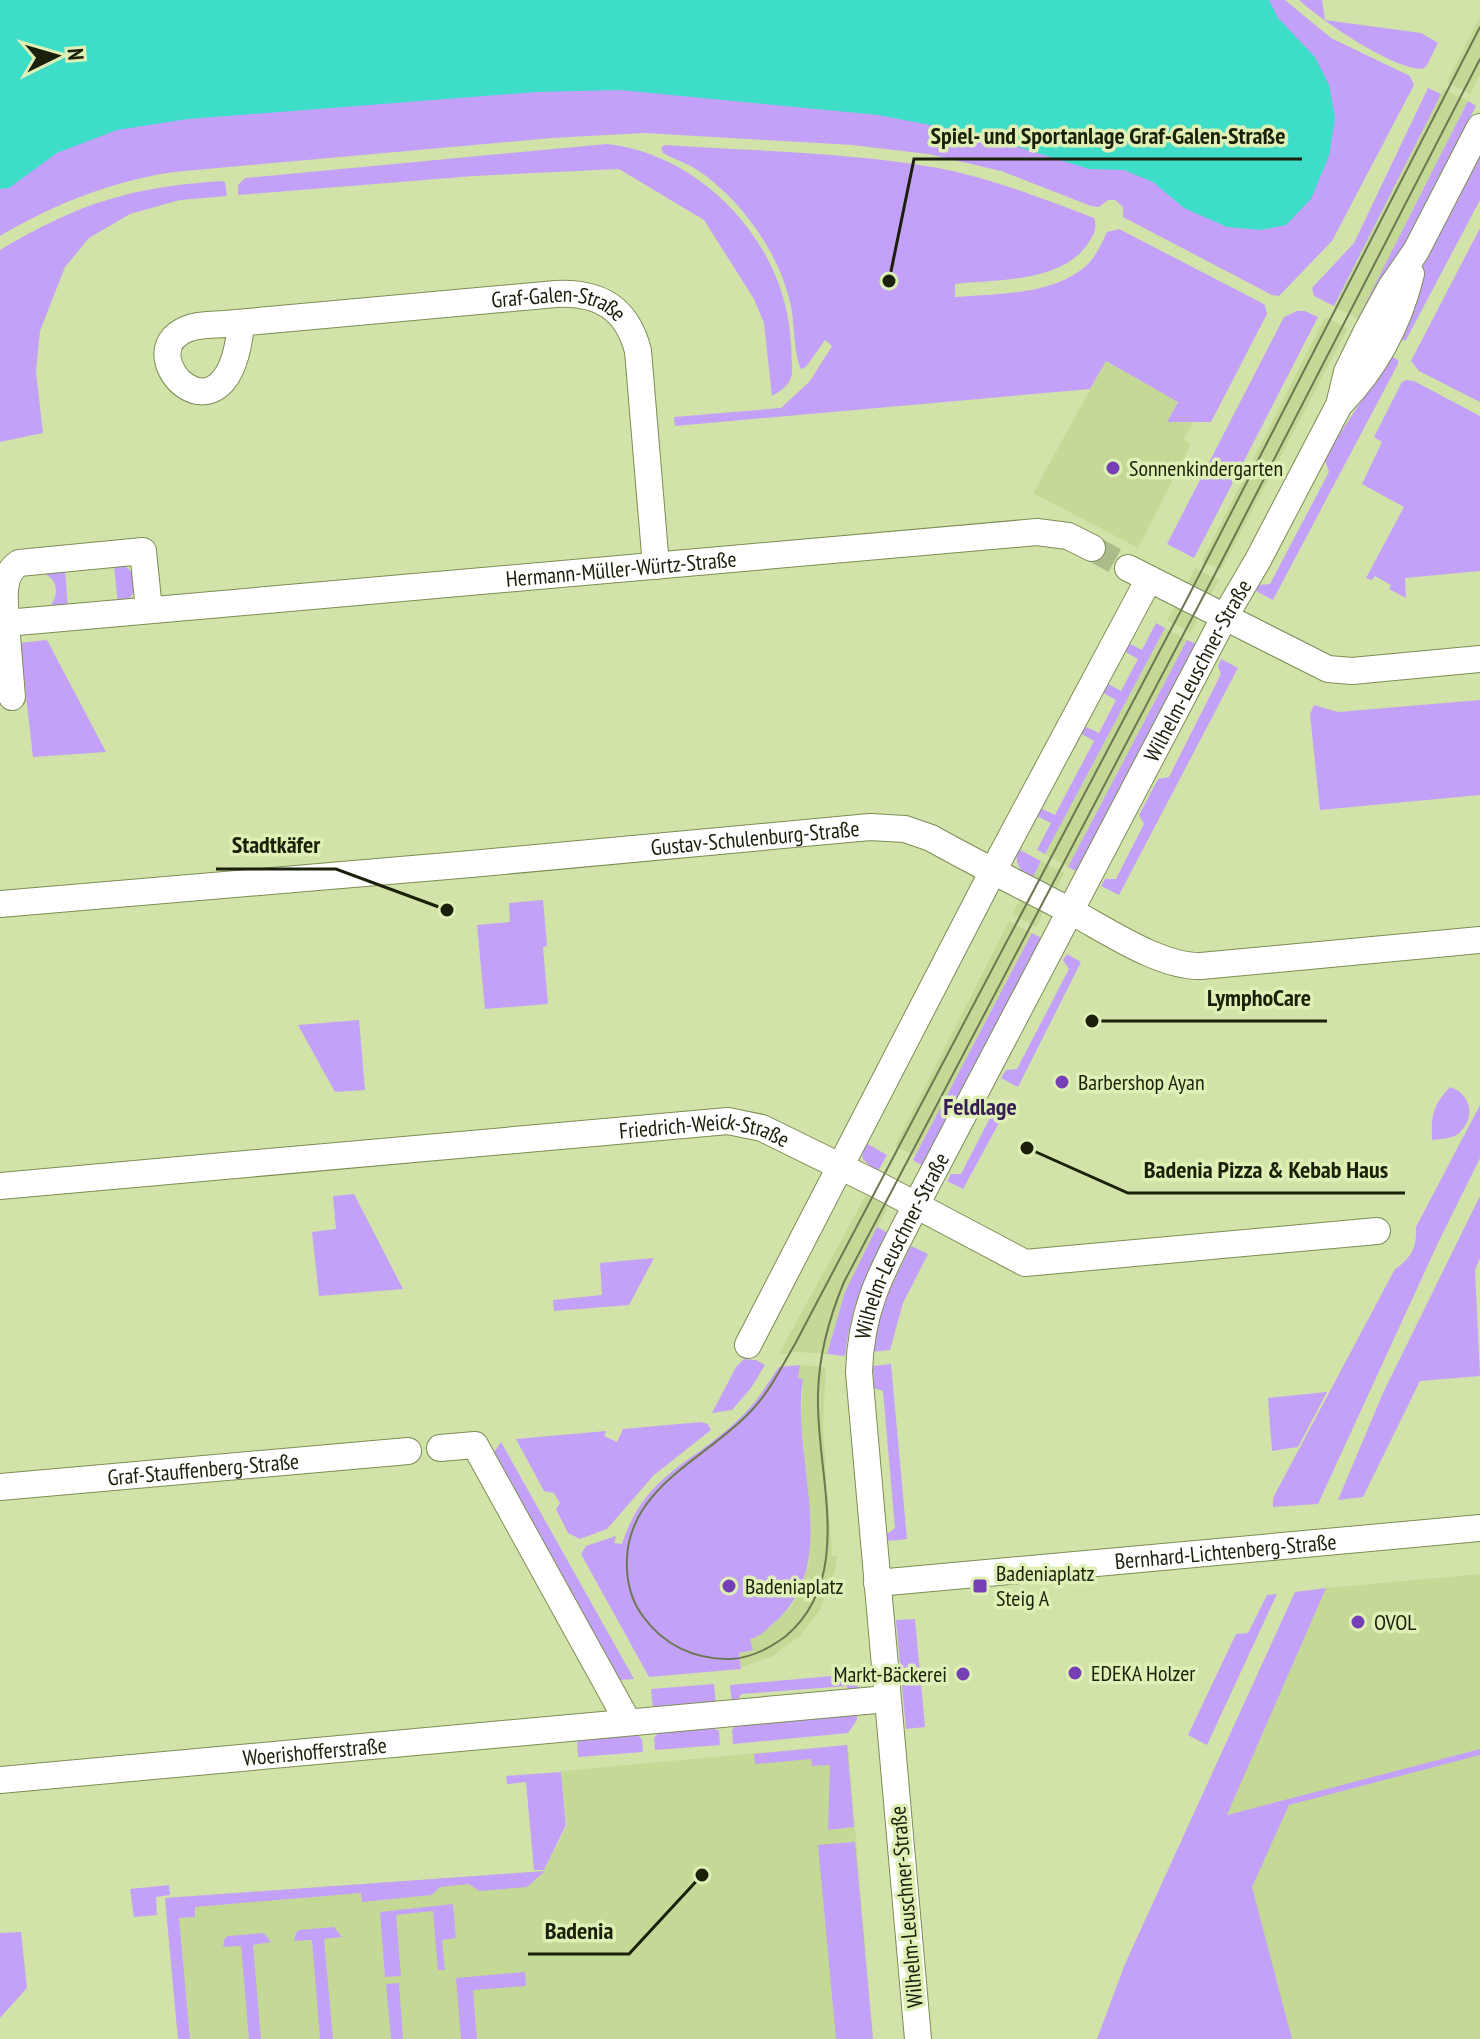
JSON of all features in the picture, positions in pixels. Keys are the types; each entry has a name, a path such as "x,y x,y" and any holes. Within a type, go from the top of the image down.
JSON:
{"street":[{"name":"Wilhelm-Leuschner-Straße","path":"918,2039 859,1372 861,1338 872,1295 916,1205 1224,618 1339,405 1347,372 1391,287 1416,251 1480,127"},
{"name":"Graf-Galen-Straße","path":"241,323 556,294 581,294 613,307 633,333 638,351 656,566"},
{"name":"Hermann-Müller-Würtz-Straße","path":"6,623 1037,532 1068,536 1092,548"},
{"path":"12,697 4,590 8,572 13,567 30,562 143,551 149,610"},
{"path":"748,1345 993,871 1138,574 1319,666 1335,671 1480,659"},
{"name":"Gustav-Schulenburg-Straße","path":"0,904 870,827 905,829 931,838 1161,958 1192,966 1480,940"},
{"name":"Friedrich-Weick-Straße","path":"0,1186 408,1152 728,1121 762,1128 1030,1264 1377,1231"},
{"path":"440,1448 475,1445 628,1722 887,1699"},
{"name":"Graf-Stauffenberg-Straße","path":"0,1487 408,1451"},
{"name":"Bernhard-Lichtenberg-Straße","path":"877,1583 1480,1528"},
{"name":"Woerishofferstraße","path":"0,1780 628,1722"}],"shaded area":[{"path":"0,0 1285,0 1331,38 1410,76 1414,85 1332,241 1279,296 1123,217 1123,207 1115,200 1108,200 1099,207 1091,206 1001,171 928,154 852,145 645,133 551,138 174,172 128,181 84,195 0,236"},
{"path":"1299,0 1322,0 1325,20 1421,33 1438,43 1423,69 1410,67 1376,53 1324,20"},
{"path":"1480,16 1480,75 1470,94 1447,82"},
{"path":"1428,88 1441,94 1334,306 1314,296 1312,288 1354,243"},
{"path":"1443,89 1468,101 1358,318 1334,307"},
{"path":"1468,101 1476,106 1366,322 1358,318"},
{"path":"607,144 639,150 669,162 697,179 723,200 764,252 778,282 787,313 791,344 792,374 779,392 772,396 764,323 754,299 704,220 619,169 474,176 238,195 238,185 245,178"},
{"path":"664,145 836,155 938,168 997,183 1094,218 1095,230 1089,242 1078,255 1063,265 1029,276 955,284 955,297 1025,291 1060,282 1088,264 1107,232 1119,229 1260,302 1265,305 1267,314 1211,422 1167,422 1178,402 1106,361 1090,389 675,426 674,417 781,408 810,381 832,346 825,340 806,367 801,369 790,302 767,245 728,195 696,169 663,153 661,148"},
{"path":"1480,154 1480,200 1406,340 1401,341 1397,338 1423,266"},
{"path":"225,182 227,196 180,200 130,214 89,238 65,267 40,331 36,372 43,433 0,442 0,250 55,220 106,200 160,188"},
{"path":"1480,228 1480,402 1419,371 1411,361"},
{"path":"1297,311 1318,317 1194,558 1167,544 1284,317"},
{"path":"1325,317 1348,328 1221,570 1202,561"},
{"path":"1391,356 1398,360 1398,364 1273,600 1256,591 1259,585 1270,584 1329,472 1325,460 1335,441"},
{"name":"Sonnenkindergarten","path":"1106,361 1179,402 1168,422 1193,422 1184,440 1191,444 1138,548 1033,493"},
{"path":"1414,381 1480,416 1480,571 1405,578 1406,598 1389,589 1391,585 1375,576 1372,580 1366,578 1404,507 1362,484 1382,442 1374,437 1402,382"},
{"path":"124,565 135,575 136,589 127,602 118,604 114,566"},
{"path":"1195,568 1219,580 1210,596 1187,584"},
{"path":"65,570 68,609 49,607 56,588 52,579 43,573"},
{"path":"1176,604 1198,618 1191,633 1167,620"},
{"path":"1156,623 1165,628 1045,854 1037,850 1051,823 1035,815 1038,807 1055,815 1094,741 1078,732 1082,725 1099,733 1116,700 1100,691 1105,682 1121,691 1138,659 1122,650 1126,642 1142,650"},
{"path":"1165,628 1187,640 1068,867 1045,854"},
{"path":"47,640 106,752 33,757 20,643"},
{"path":"1187,640 1196,644 1078,872 1068,867"},
{"path":"1221,659 1238,668 1119,895 1101,886 1105,879 1116,879 1144,824 1139,815 1158,779 1169,777 1221,674 1218,666"},
{"path":"1480,700 1480,795 1320,810 1310,714 1314,705 1338,712"},
{"path":"1018,849 1041,861 1032,879 1019,867"},
{"path":"1041,861 1064,873 1055,891 1032,879"},
{"path":"1022,897 1044,911 1036,927 1012,914"},
{"path":"543,900 548,1004 485,1009 477,925 510,922 509,903"},
{"path":"1009,921 1032,933 915,1156 895,1146"},
{"path":"1032,933 1043,939 923,1166 913,1160"},
{"path":"1067,954 1081,962 1018,1087 1001,1078 1006,1070 1017,1069 1069,969 1063,960"},
{"path":"359,1020 365,1090 335,1092 298,1025"},
{"path":"1450,1087 1467,1101 1467,1121 1455,1136 1432,1140 1434,1111"},
{"path":"989,1103 1005,1112 963,1189 947,1181 951,1174 961,1174 990,1118 985,1110"},
{"path":"1480,1105 1480,1158 1318,1504 1273,1507 1273,1498 1395,1269 1412,1251 1416,1227"},
{"path":"866,1143 887,1155 877,1173 863,1159 862,1150"},
{"path":"867,1193 889,1204 845,1292 827,1354 779,1354"},
{"path":"354,1194 403,1289 319,1296 312,1232 336,1229 333,1196"},
{"path":"1480,1196 1480,1258 1475,1270 1480,1376 1420,1381 1363,1497 1338,1500 1383,1393"},
{"path":"877,1227 888,1233 860,1292 845,1356 827,1354 845,1292"},
{"path":"911,1246 928,1254 903,1303 890,1350 871,1352 878,1313"},
{"path":"654,1258 629,1305 554,1311 553,1300 602,1295 600,1263"},
{"path":"744,1359 765,1365 732,1410 712,1413 736,1367"},
{"path":"891,1364 907,1539 888,1541 887,1534 895,1528 883,1391 874,1388 873,1366"},
{"path":"800,1365 826,1367 823,1427 832,1556 837,1556 835,1570 820,1610 800,1636 771,1657 741,1667 739,1653 752,1650 749,1639 769,1628 790,1608 800,1593 809,1562 810,1533 801,1417 803,1380 798,1378"},
{"path":"800,1365 798,1378 803,1379 801,1409 810,1540 806,1570 795,1598 775,1622 750,1639 753,1650 739,1653 741,1669 649,1677 581,1554 586,1546 616,1536 614,1543 622,1544 632,1520 657,1485 742,1416 779,1367"},
{"path":"1327,1392 1298,1447 1272,1451 1268,1398"},
{"path":"701,1422 708,1424 711,1430 654,1475 607,1529 580,1539 568,1533 556,1509 560,1503 554,1493 544,1491 516,1439 606,1431 604,1436 617,1442 623,1429"},
{"path":"501,1442 634,1679 620,1680 494,1452"},
{"path":"1480,1574 1480,2039 1180,2039 1274,1803 1226,1815 1326,1588"},
{"path":"1326,1588 1227,1815 1480,1749 1480,1755 1289,1805 1252,1887 1292,2039 1097,2039 1125,1964 1295,1592"},
{"path":"1277,1594 1207,1745 1188,1735 1236,1634 1248,1633 1267,1595"},
{"path":"915,1619 925,1727 906,1729 896,1620"},
{"path":"843,1675 859,1687 859,1693 853,1694 846,1686 741,1694 736,1704 732,1704 730,1685"},
{"path":"714,1684 716,1704 653,1709 651,1689"},
{"path":"857,1714 857,1720 848,1733 733,1744 732,1730 736,1725"},
{"path":"711,1727 719,1731 720,1745 655,1750 654,1738 660,1731"},
{"path":"635,1733 642,1739 643,1752 578,1757 577,1738"},
{"path":"847,1745 854,1827 828,1830 830,1765 812,1766 811,1759 755,1764 754,1754"},
{"path":"848,1745 873,2039 178,2039 165,1898 544,1871 567,1825 561,1771"},
{"path":"561,1772 566,1825 544,1870 534,1870 526,1782 507,1784 506,1776"},
{"path":"855,1842 873,2039 836,2039 818,1845"},
{"path":"545,1871 527,1887 479,1891 469,1884 440,1887 432,1895 362,1902 361,1893 195,1907 195,1917 179,1918 190,2039 178,2039 165,1898"},
{"path":"169,1885 170,1895 156,1897 157,1915 134,1917 130,1889"},
{"path":"453,1904 456,1938 442,1940 445,1970 438,1970 433,1911 396,1915 401,1976 385,1977 380,1912"},
{"path":"334,1927 342,1937 324,1939 333,2039 320,2039 312,1940 294,1941 299,1930"},
{"path":"21,1932 27,1988 0,2018 0,1933"},
{"path":"264,1933 271,1942 253,1945 261,2039 249,2039 241,1946 223,1947 228,1936"},
{"path":"525,1972 526,1986 473,1990 477,2039 461,2039 456,1978"},
{"path":"399,1983 403,2039 391,2039 386,1984"}],"water":[{"path":"0,0 1269,0 1278,18 1315,57 1329,85 1335,118 1329,156 1311,199 1286,225 1261,230 1227,227 1184,208 1153,182 1124,170 1089,169 977,134 878,115 620,90 537,92 188,119 117,130 57,153 9,188 0,189"}],"tunnel":[{"path":"1092,548 1128,568"}],"tram line":[{"path":"1480,27 1187,599 795,1344 770,1387 752,1410 657,1492 642,1511 631,1533 627,1573 634,1602 650,1626 681,1649 718,1659 746,1657 786,1636 808,1612 821,1584 827,1554 828,1522 819,1424 820,1364 844,1282 1215,574 1480,59"}],"place":[{"name":"Spiel- und Sportanlage Graf-Galen-Straße","path":"889,281"},
{"name":"Sonnenkindergarten","path":"1113,468"},
{"name":"Stadtkäfer","path":"447,910"},
{"name":"LymphoCare","path":"1092,1021"},
{"name":"Barbershop Ayan","path":"1062,1082"},
{"name":"Badenia Pizza & Kebab Haus","path":"1027,1148"},
{"name":"Badeniaplatz","path":"729,1586"},
{"name":"Badeniaplatz Steig A","path":"980,1586"},
{"name":"OVOL","path":"1358,1622"},
{"name":"EDEKA Holzer","path":"1075,1673"},
{"name":"Markt-Bäckerei","path":"963,1674"},
{"name":"Badenia","path":"702,1875"}],"district":[{"name":"Feldlage","path":"980,1106"}]}
